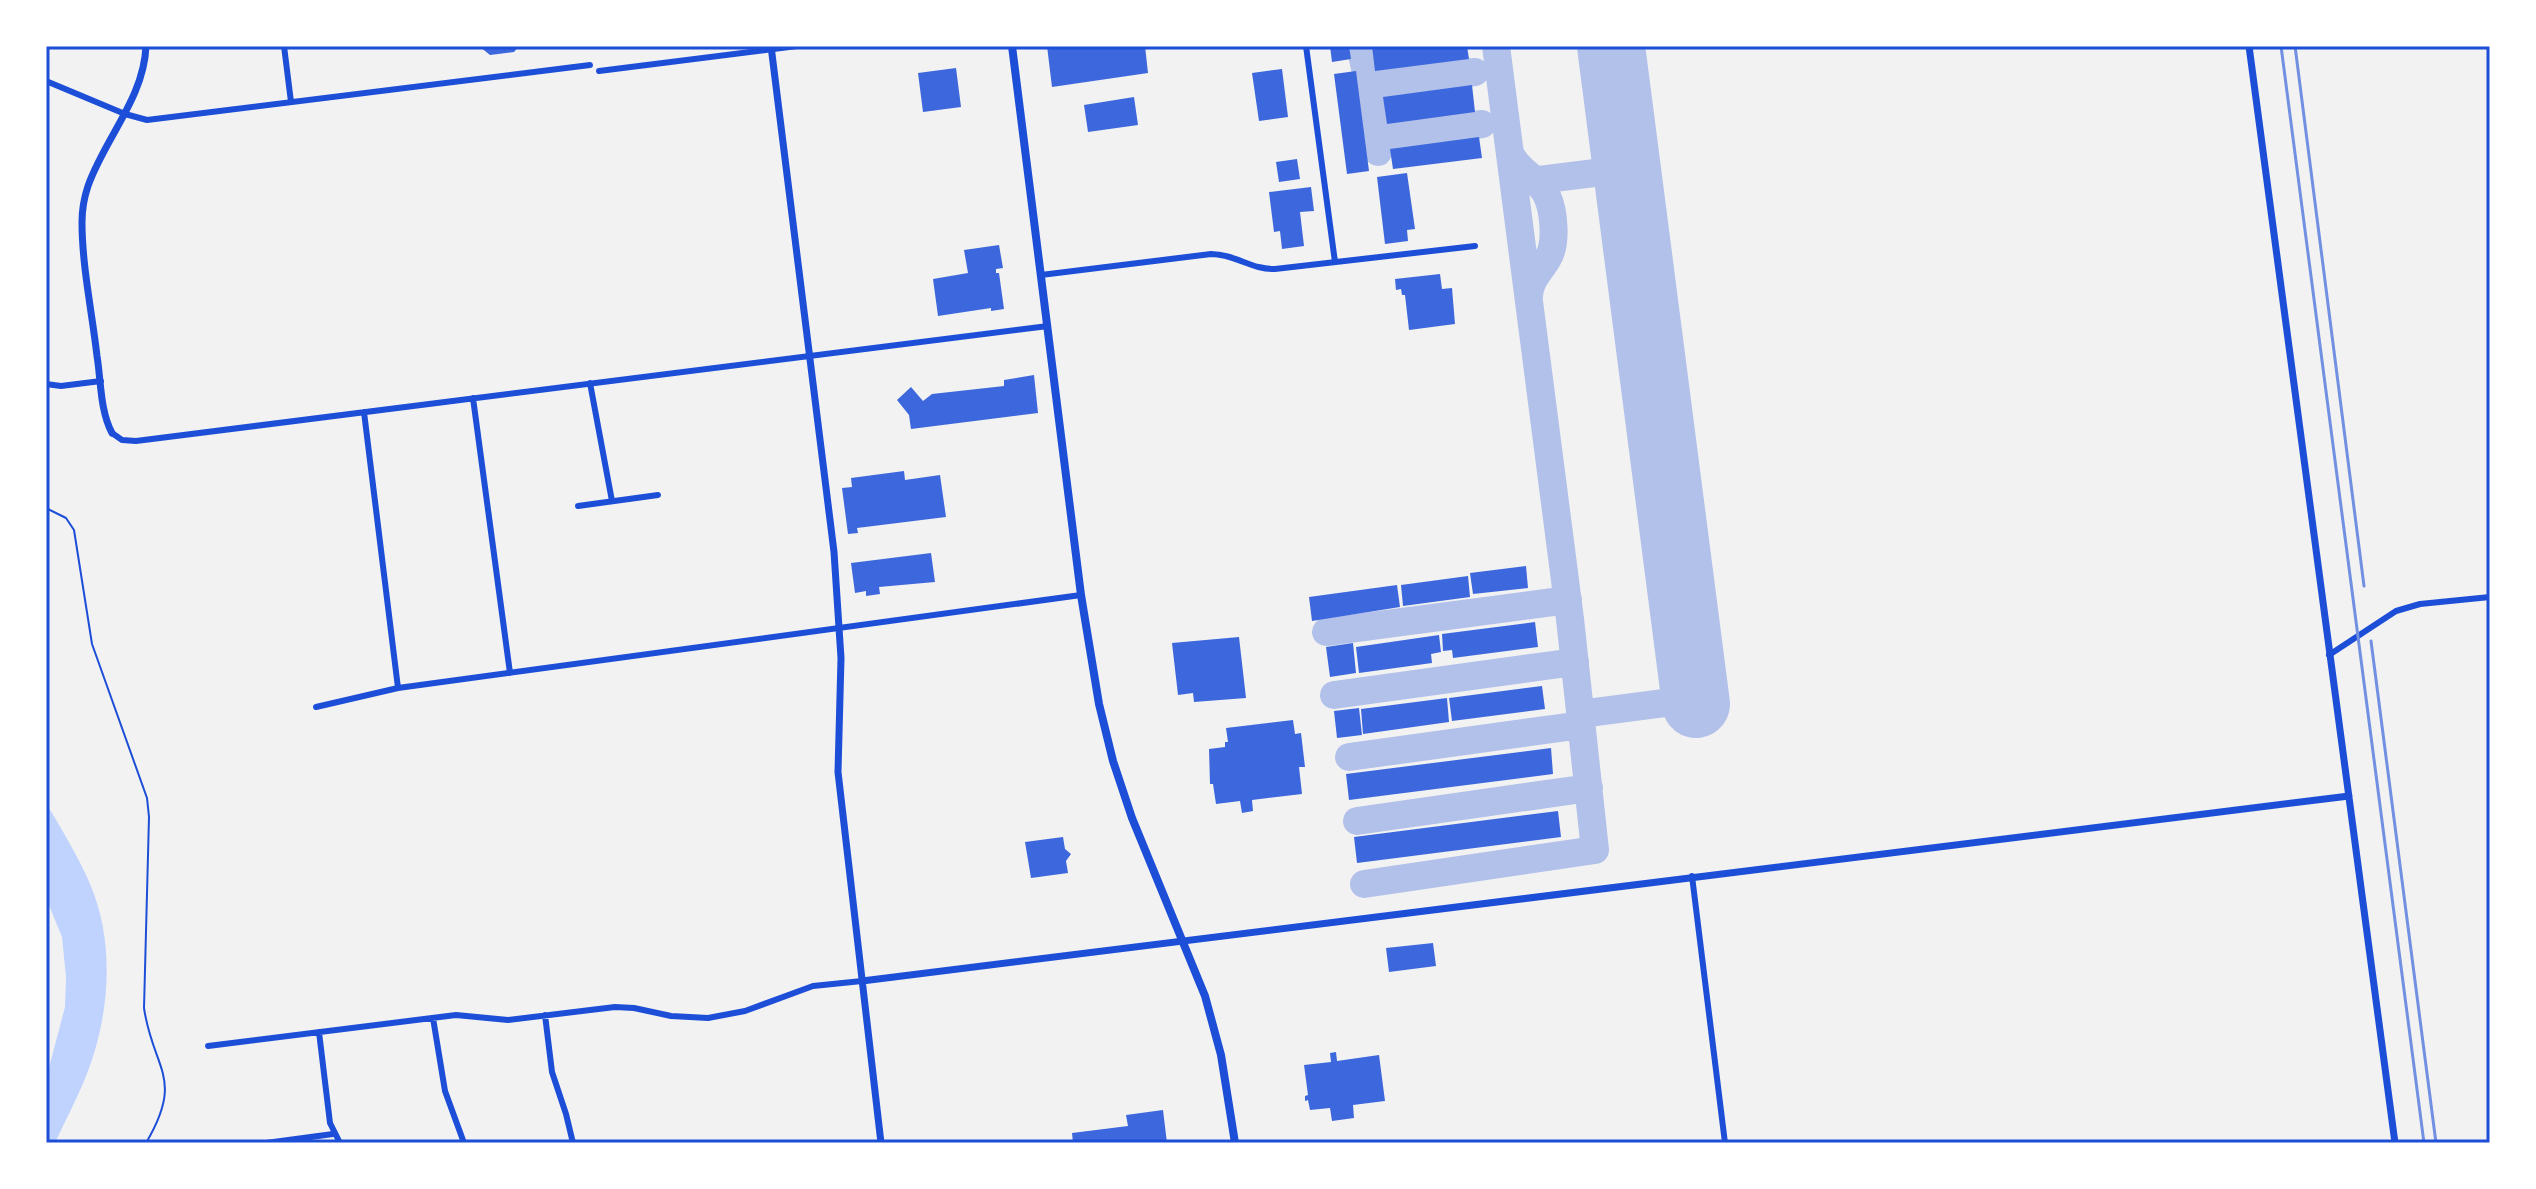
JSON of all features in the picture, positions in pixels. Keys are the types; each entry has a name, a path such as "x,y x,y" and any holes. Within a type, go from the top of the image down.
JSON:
{"main road":[{"path":"1012,46 1081,595 1099,704 1113,761 1132,818 1213,1022 1235,1143"}],"street":[{"path":"146,46 139,82 94,171 82,210 84,252 107,423 119,439 132,441 1048,326"},
{"path":"284,46 291,102"},
{"path":"599,71 797,46"},
{"path":"1306,46 1335,262"},
{"path":"2249,46 2395,1143"},
{"path":"771,47 834,552 840,628 838,772 881,1143"},
{"path":"46,81 147,120 590,65"},
{"path":"1041,275 1211,254 1228,255 1265,270 1475,246"},
{"path":"46,384 61,386 101,381"},
{"path":"590,383 612,501"},
{"path":"473,398 510,673"},
{"path":"364,412 398,688"},
{"path":"578,506 658,495"},
{"path":"316,707 398,688 1081,595"},
{"path":"2329,655 2396,611 2420,604 2490,597"},
{"path":"208,1046 456,1015 508,1020 634,1008 671,1016 708,1018 745,1011 813,986 2349,796"},
{"path":"1692,876 1725,1143"},
{"path":"545,1015 552,1072 573,1143"},
{"path":"433,1018 445,1091 464,1143"},
{"path":"319,1032 333,1134 340,1143"},
{"path":"266,1143 333,1134"}],"path":[{"path":"46,508 66,518 74,530 92,644 147,798 144,1008 165,1077 161,1114 146,1143"}],"water":[{"path":"46,803 75,853 98,906 107,978 95,1049 81,1089 55,1143 46,1143 46,1079 65,1007 66,977 62,937 46,898"}],"building":[{"path":"479,46 519,46 514,52 490,55"},
{"path":"1047,46 1145,46 1148,73 1052,87"},
{"path":"1330,46 1349,46 1351,59 1332,62"},
{"path":"1372,46 1467,46 1469,59 1375,71"},
{"path":"956,68 961,107 923,112 918,73"},
{"path":"1282,69 1288,117 1259,121 1252,73"},
{"path":"1356,71 1369,171 1347,174 1334,74"},
{"path":"1472,85 1475,112 1387,124 1383,97"},
{"path":"1134,97 1138,125 1088,132 1084,105"},
{"path":"1479,137 1482,158 1393,169 1390,149"},
{"path":"1297,159 1300,179 1279,182 1276,162"},
{"path":"1407,173 1415,229 1407,230 1408,241 1385,244 1377,177"},
{"path":"1311,187 1314,211 1300,212 1304,246 1282,249 1280,231 1274,232 1269,192"},
{"path":"999,245 1003,268 996,269 996,273 999,273 1004,309 938,316 933,279 968,273 964,250"},
{"path":"1440,274 1442,289 1452,288 1455,324 1409,330 1405,295 1402,295 1401,289 1396,290 1395,279"},
{"path":"1034,375 1038,413 911,429 909,415 897,400 911,387 923,401 932,394 1004,386 1004,380"},
{"path":"904,471 905,480 940,475 946,517 857,528 858,533 848,534 842,488 852,487 851,478"},
{"path":"931,553 935,582 879,587 880,594 866,596 866,591 855,593 851,563"},
{"path":"1526,566 1528,588 1473,594 1470,573"},
{"path":"1468,576 1470,597 1403,606 1401,585"},
{"path":"1397,585 1400,607 1312,621 1309,597"},
{"path":"1535,622 1538,647 1453,658 1452,650 1443,651 1442,634"},
{"path":"1439,635 1441,652 1431,654 1432,663 1359,673 1356,647"},
{"path":"1239,637 1246,698 1194,702 1193,693 1178,695 1172,643"},
{"path":"1353,643 1356,673 1330,677 1326,647"},
{"path":"1542,686 1545,709 1452,721 1449,698"},
{"path":"1447,698 1449,722 1363,734 1361,709"},
{"path":"1359,708 1362,735 1337,738 1334,711"},
{"path":"1293,720 1295,734 1301,733 1305,767 1299,767 1302,794 1252,800 1253,811 1242,813 1240,801 1216,804 1213,784 1210,784 1209,749 1225,747 1225,742 1228,742 1226,728"},
{"path":"1551,748 1553,774 1349,800 1346,774"},
{"path":"1558,811 1561,837 1357,863 1354,837"},
{"path":"1063,837 1065,849 1071,854 1066,861 1068,873 1031,878 1025,842"},
{"path":"1433,943 1436,966 1389,972 1386,948"},
{"path":"1336,1052 1337,1061 1379,1055 1385,1101 1353,1105 1354,1118 1332,1121 1330,1108 1310,1110 1308,1100 1305,1101 1308,1095 1304,1065 1331,1062 1330,1053"},
{"path":"1163,1110 1167,1143 1073,1143 1072,1133 1128,1126 1126,1115"}],"taxiway":[{"path":"1360,46 1378,152"},
{"path":"1364,884 1595,850 1570,619 1496,46"},
{"path":"1369,85 1475,72"},
{"path":"1376,138 1482,124"},
{"path":"1510,153 1543,190 1553,218 1551,252 1533,280 1529,296"},
{"path":"1522,182 1627,169"},
{"path":"1326,632 1568,600"},
{"path":"1334,695 1575,662"},
{"path":"1580,714 1695,699"},
{"path":"1349,757 1582,725"},
{"path":"1357,821 1589,788"}],"runway":[{"path":"1611,46 1696,704"}],"railway":[{"path":"2281,46 2424,1143"},
{"path":"2295,46 2364,586"},
{"path":"2371,641 2436,1143"}]}
